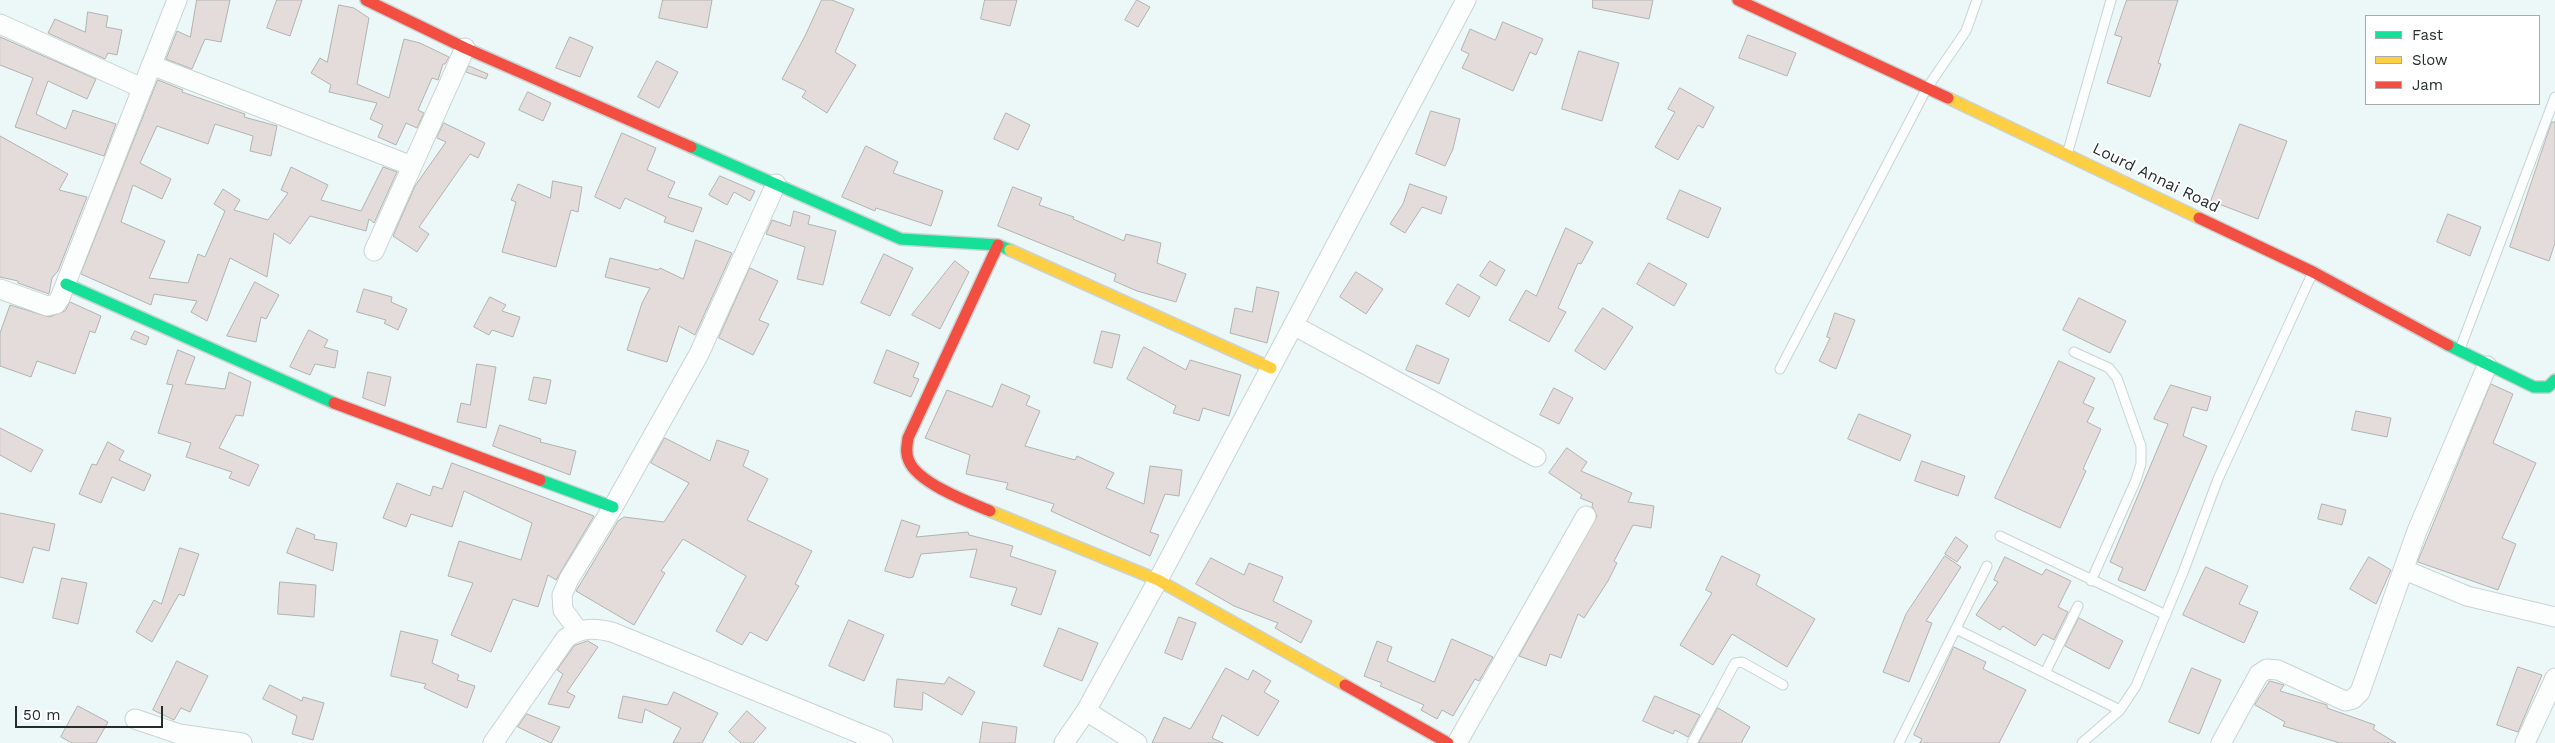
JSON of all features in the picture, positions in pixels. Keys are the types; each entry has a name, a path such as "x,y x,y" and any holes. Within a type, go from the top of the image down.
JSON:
{"street":[{"path":"0,289 47,306 56,304 66,284 177,0"},
{"path":"366,0 465,48 901,239 998,245 1270,368"},
{"path":"1064,743 1086,711 1158,580 1466,0"},
{"name":"Lourd Annai Road","path":"1738,0 2313,272 2487,366 2534,387 2548,387 2555,380"},
{"path":"0,24 142,88"},
{"path":"374,251 465,48"},
{"path":"151,66 412,166"},
{"path":"578,630 563,610 562,595 569,579 612,508 699,354 776,184"},
{"path":"998,245 908,438 906,448 908,460 914,470 949,494 1158,580 1448,743"},
{"path":"66,284 337,404 612,508"},
{"path":"1293,325 1536,457"},
{"path":"2221,743 2259,674 2267,669 2278,670 2345,701 2353,699 2360,692 2405,570 2417,531 2487,366"},
{"path":"1456,743 1586,516"},
{"path":"2405,570 2467,596 2555,617"},
{"path":"493,743 566,638 578,630 597,629 612,632 883,743"},
{"path":"2525,743 2555,678"},
{"path":"1086,711 1137,743"},
{"path":"135,719 177,738 242,743"}],"lane":[{"path":"1780,368 1926,88 1966,31 1977,0"},
{"path":"2067,154 2111,0"},
{"path":"2460,351 2555,97"},
{"path":"2082,743 2120,710 2136,686 2166,615 2218,479 2313,272"},
{"path":"2074,352 2109,368 2117,378 2141,446 2141,464 2136,480 2091,581"},
{"path":"2000,536 2091,581 2166,615"},
{"path":"1899,743 1986,566"},
{"path":"2045,673 2078,606"},
{"path":"1956,629 2120,710"},
{"path":"1692,743 1735,663 1742,662 1783,685"}],"building":[{"path":"197,0 230,0 221,42 205,39 192,69 166,59 177,31 190,37"},
{"path":"277,0 302,0 290,36 267,28"},
{"path":"663,0 712,0 707,28 659,18"},
{"path":"822,0 832,0 854,9 835,52 856,65 827,113 802,97 806,91 782,79"},
{"path":"985,0 1017,0 1010,26 981,19"},
{"path":"1137,0 1150,7 1138,27 1125,20"},
{"path":"1593,0 1653,0 1649,19 1593,8"},
{"path":"2127,0 2178,0 2158,63 2161,64 2150,97 2107,83 2122,37 2115,35"},
{"path":"339,5 354,8 369,18 357,84 389,98 404,39 420,43 449,57 445,64 443,64 438,80 432,78 418,110 424,113 417,128 406,123 396,145 378,137 383,125 370,119 377,103 329,92 331,85 311,73 320,58 327,62"},
{"path":"88,12 108,16 106,27 122,30 117,55 108,53 105,59 48,33 55,19 85,32"},
{"path":"1503,22 1543,39 1536,55 1530,52 1513,91 1462,68 1469,54 1461,50 1470,29 1495,40"},
{"path":"1748,35 1796,53 1787,76 1739,58"},
{"path":"0,37 96,79 87,99 48,81 36,114 66,129 73,110 116,124 104,156 15,127 33,78 0,65"},
{"path":"570,37 593,47 580,77 556,68"},
{"path":"1579,51 1619,63 1602,121 1562,109"},
{"path":"657,61 678,72 659,108 638,97"},
{"path":"469,66 488,74 486,79 466,72"},
{"path":"158,80 183,90 182,92 245,114 244,117 277,126 271,156 250,151 253,136 215,124 208,144 157,126 140,163 171,179 162,199 133,185 121,222 165,241 149,278 188,283 198,254 205,257 225,211 214,204 223,189 240,200 234,210 268,220 288,193 281,190 291,167 328,185 321,200 361,211 383,167 397,172 374,223 369,219 366,231 310,216 290,244 274,233 267,277 230,258 207,321 191,312 197,301 154,294 151,305 81,274"},
{"path":"1680,88 1714,107 1703,128 1698,125 1678,160 1655,147 1675,112 1668,109"},
{"path":"528,92 551,103 543,121 519,110"},
{"path":"1431,111 1460,119 1453,149 1445,166 1416,154"},
{"path":"1006,113 1030,125 1018,150 994,139"},
{"path":"2552,122 2555,122 2555,243 2549,261 2510,247"},
{"path":"444,123 485,143 478,158 470,154 419,227 429,234 417,252 393,236 415,186 446,142 437,138"},
{"path":"2240,124 2287,141 2258,219 2211,201"},
{"path":"622,133 656,148 647,170 675,182 668,197 702,208 693,232 664,222 666,217 625,198 620,209 595,197"},
{"path":"0,136 68,174 59,190 87,197 58,271 52,278 49,294 18,283 18,281 0,277"},
{"path":"866,146 898,162 893,173 943,191 931,226 876,208 875,211 842,197"},
{"path":"720,176 755,191 750,201 734,192 727,205 709,195"},
{"path":"553,181 582,187 578,212 571,210 556,267 502,252 516,202 511,200 518,184 550,198"},
{"path":"1410,184 1447,197 1441,214 1422,207 1405,233 1390,224 1403,204"},
{"path":"1013,187 1042,198 1039,205 1074,217 1073,219 1124,241 1126,234 1161,243 1157,263 1186,274 1176,302 1137,291 1114,281 1116,274 998,226"},
{"path":"1680,190 1721,208 1708,238 1667,219"},
{"path":"794,211 810,216 808,224 836,231 823,285 797,279 805,247 766,234 772,220 790,226"},
{"path":"2448,214 2481,227 2470,256 2437,242"},
{"path":"1566,228 1593,242 1581,264 1578,263 1558,308 1566,312 1549,342 1509,320 1526,290 1536,296"},
{"path":"696,240 732,253 695,335 679,326 667,362 627,350 642,303 650,288 605,277 610,258 658,270 660,268 683,279"},
{"path":"884,254 913,268 890,316 861,303"},
{"path":"955,261 969,272 940,329 912,315"},
{"path":"1490,261 1505,270 1496,286 1480,276"},
{"path":"1649,263 1687,284 1674,306 1637,284"},
{"path":"750,268 778,281 759,320 769,324 753,355 719,338"},
{"path":"1356,272 1383,289 1366,314 1340,297"},
{"path":"255,282 279,295 266,319 261,317 256,342 227,336"},
{"path":"1458,284 1480,297 1469,317 1446,304"},
{"path":"1257,287 1279,292 1267,343 1230,333 1235,308 1252,312"},
{"path":"364,289 392,297 391,302 407,309 398,330 384,323 386,320 357,312"},
{"path":"490,297 506,305 502,311 520,317 513,337 492,330 489,335 474,327"},
{"path":"2079,298 2126,321 2110,353 2063,330"},
{"path":"70,302 101,316 95,333 90,331 75,374 37,361 31,377 0,366 0,333 10,305 49,317 65,311"},
{"path":"1603,308 1633,327 1605,370 1575,351"},
{"path":"1835,313 1855,320 1836,369 1819,361 1830,338 1827,337"},
{"path":"309,330 328,340 324,347 338,351 335,368 315,364 310,375 290,367"},
{"path":"135,331 149,337 146,345 131,339"},
{"path":"1102,331 1120,335 1112,368 1094,363"},
{"path":"1417,345 1449,359 1439,384 1406,370"},
{"path":"1144,347 1186,370 1190,360 1241,375 1229,416 1203,408 1199,421 1173,413 1176,406 1127,379"},
{"path":"178,350 195,357 185,384 225,389 229,372 251,382 243,416 236,415 219,448 259,465 249,486 229,478 232,472 186,457 191,443 158,433 173,385 167,384"},
{"path":"887,350 919,363 913,377 919,379 911,397 874,383"},
{"path":"2059,361 2095,378 2083,403 2094,408 2087,422 2101,429 2083,469 2086,471 2060,528 1995,498"},
{"path":"477,364 496,367 486,428 457,422 461,403 470,405"},
{"path":"368,372 391,377 385,406 363,398"},
{"path":"534,377 551,380 546,404 529,400"},
{"path":"1002,384 1030,396 1026,405 1040,411 1025,446 1075,460 1077,456 1114,473 1106,488 1144,504 1150,466 1182,470 1179,496 1165,494 1150,532 1159,535 1150,556 1051,511 1054,504 1006,489 1008,483 966,474 970,455 925,438 947,390 992,407"},
{"path":"2491,384 2513,394 2493,443 2536,463 2502,538 2516,544 2498,590 2418,562"},
{"path":"2171,385 2211,397 2207,411 2192,407 2183,436 2207,446 2145,591 2118,580 2123,568 2110,562 2168,424 2154,419"},
{"path":"1554,388 1573,398 1559,424 1540,415"},
{"path":"2356,411 2391,418 2387,437 2352,430"},
{"path":"1859,414 1911,435 1900,461 1848,439"},
{"path":"500,425 541,439 540,442 576,451 570,475 493,446"},
{"path":"0,428 43,450 31,472 0,455"},
{"path":"665,438 710,461 717,440 749,451 743,466 768,479 747,520 812,551 795,584 799,586 767,641 750,632 742,645 716,631 746,576 683,539 661,571 665,573 634,625 576,591 618,521 624,517 664,522 689,483 651,463"},
{"path":"108,442 124,451 119,460 151,475 144,491 112,477 101,503 79,494 92,464 96,465"},
{"path":"1567,448 1587,462 1581,471 1632,493 1628,502 1654,506 1651,528 1633,525 1614,561 1617,563 1608,581 1584,618 1578,614 1561,658 1550,654 1546,666 1519,656 1597,516 1592,506 1593,503 1580,498 1582,495 1549,473"},
{"path":"1922,461 1965,476 1958,496 1915,481"},
{"path":"452,463 594,516 556,580 548,575 538,607 513,599 491,652 451,635 473,583 448,576 459,541 521,560 532,523 464,491 452,527 411,514 406,527 383,518 397,483 430,496 433,486 442,489"},
{"path":"2322,504 2346,510 2342,525 2318,519"},
{"path":"0,513 55,524 49,551 33,547 23,583 0,577"},
{"path":"902,520 920,526 916,537 968,532 969,535 1013,546 1010,556 1056,571 1041,615 1011,605 1017,588 970,577 977,549 921,554 913,577 909,578 885,571"},
{"path":"297,528 315,535 314,539 337,543 333,571 287,553"},
{"path":"1956,537 1968,546 1957,562 1945,554"},
{"path":"180,548 199,554 184,596 179,594 152,642 136,632 154,600 161,604"},
{"path":"1722,556 1760,575 1756,585 1815,619 1787,667 1732,634 1713,665 1680,645 1712,593 1706,590"},
{"path":"1945,556 1961,567 1926,621 1932,623 1909,682 1883,672 1906,614"},
{"path":"2005,557 2042,575 2046,569 2071,581 2058,607 2068,612 2054,640 2043,634 2035,646 2003,626 2000,630 1976,615 1998,582 1994,580"},
{"path":"2369,557 2391,570 2376,604 2350,589"},
{"path":"1211,558 1244,575 1249,563 1283,577 1273,601 1312,621 1301,643 1275,628 1278,623 1234,606 1196,584"},
{"path":"2206,567 2248,586 2239,604 2258,612 2244,643 2183,615"},
{"path":"62,578 87,583 78,624 53,618"},
{"path":"280,582 316,585 314,617 278,614"},
{"path":"1179,617 1196,623 1182,660 1165,653"},
{"path":"2079,618 2123,641 2109,669 2065,646"},
{"path":"849,620 884,635 864,681 829,666"},
{"path":"1059,628 1098,643 1082,681 1044,666"},
{"path":"401,631 438,640 432,663 459,675 457,680 475,686 467,708 424,688 426,684 391,676"},
{"path":"1452,639 1493,657 1479,681 1475,679 1453,716 1442,710 1437,719 1421,710 1424,705 1380,686 1382,683 1364,676 1377,641 1392,647 1387,661 1434,682"},
{"path":"588,641 598,647 567,692 575,696 569,708 548,704 563,674 557,670 574,646"},
{"path":"1954,647 1986,662 1983,669 2026,690 1999,743 1920,743 1922,739 1914,735"},
{"path":"177,661 208,676 190,712 181,708 174,720 153,710"},
{"path":"2518,667 2542,675 2518,732 2497,725"},
{"path":"1226,668 1248,680 1253,670 1271,681 1264,692 1279,701 1258,736 1222,715 1212,738 1223,743 1152,743 1164,717 1190,729"},
{"path":"2192,668 2221,680 2199,734 2169,722"},
{"path":"949,677 975,692 962,715 923,692 922,710 894,707 897,679 944,684"},
{"path":"2270,681 2284,685 2280,691 2327,705 2327,708 2375,725 2373,729 2396,743 2340,743 2283,726 2285,722 2255,705"},
{"path":"270,685 302,701 303,697 324,703 313,740 292,734 297,716 263,699"},
{"path":"674,692 718,713 702,743 673,743 681,728 645,709 642,723 618,718 623,696 667,705"},
{"path":"1655,696 1700,715 1688,737 1675,730 1673,734 1643,721"},
{"path":"78,706 108,722 96,743 72,743 61,737"},
{"path":"1718,708 1750,727 1741,743 1699,743"},
{"path":"747,711 766,728 753,743 741,743 729,732"},
{"path":"527,714 560,727 551,743 518,727"},
{"path":"983,722 1017,727 1015,743 980,743"}],"traffic: fast":[{"path":"691,147 901,239 998,245 1010,250"},
{"path":"66,284 334,403"},
{"path":"2448,345 2534,387 2548,387 2555,380"},
{"path":"540,480 613,507"}],"traffic: slow":[{"path":"1948,98 2199,218"},
{"path":"1010,250 1271,368"},
{"path":"990,511 1158,580 1345,685"}],"traffic: jam":[{"path":"366,0 465,48 691,147"},
{"path":"1738,0 1948,98"},
{"path":"2199,218 2313,272 2448,345"},
{"path":"990,511 945,491 922,477 909,461 907,449 908,438 998,245"},
{"path":"334,403 540,480"},
{"path":"1345,685 1448,743"}]}
